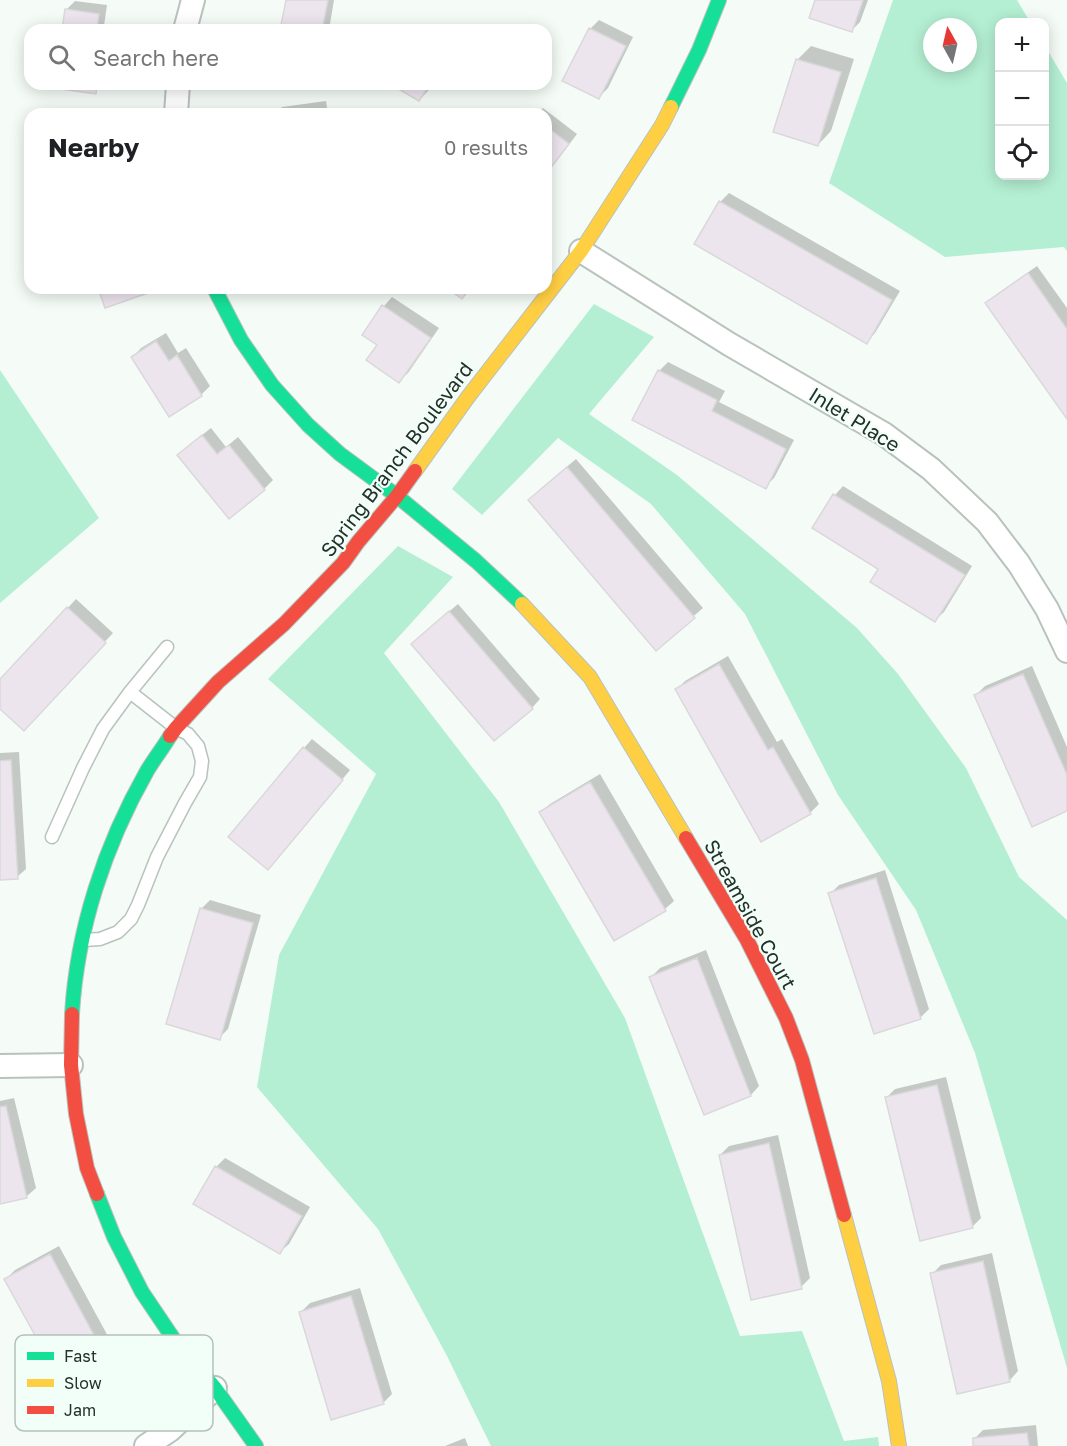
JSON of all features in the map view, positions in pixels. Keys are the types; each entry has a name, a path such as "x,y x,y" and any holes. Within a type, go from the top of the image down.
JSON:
{"street":[{"path":"187,24 193,0"},
{"name":"Spring Branch Boulevard","path":"552,288 581,251 662,125 699,50 719,0"},
{"path":"176,108 178,90"},
{"name":"Inlet Place","path":"581,251 729,344 884,434 931,469 987,522 1019,564 1047,609 1067,651"},
{"name":"Streamside Court","path":"217,294 241,340 272,385 308,425 340,454 397,496 476,561 529,610 590,677 747,939 786,1018 802,1060 889,1381 899,1446"},
{"name":"Spring Branch Boulevard","path":"171,1335 142,1292 114,1237 87,1168 76,1113 71,1065 72,1012 82,940 97,884 119,825 148,770 176,728 218,682 284,624 343,563 397,496 468,397 548,294"},
{"path":"0,1066 71,1065"},
{"name":"Spring Branch Boulevard","path":"213,1385 256,1446"},
{"path":"213,1391 216,1388"},
{"path":"146,1446 168,1431"}],"lane":[{"path":"52,837 103,729 167,647"},
{"path":"82,940 100,939 118,932 131,919 157,857 200,777 202,761 198,746 188,734 176,728 130,692"}],"green space":[{"path":"893,0 1017,0 1028,18 995,18 995,180 1049,180 1049,53 1067,83 1067,251 1064,247 945,257 829,183"},
{"path":"594,304 654,337 589,414 677,475 857,628 898,674 966,768 1019,877 1067,920 1067,1368 975,1053 916,910 838,795 745,614 651,504 558,438 482,515 452,489"},
{"path":"0,370 99,518 0,603"},
{"path":"398,546 453,577 384,653 499,802 625,1018 740,1336 802,1331 844,1441 878,1437 879,1446 491,1446 446,1354 378,1229 257,1087 279,955 376,774 268,679"}],"building":[{"path":"286,0 328,0 323,24 281,24"},
{"path":"815,0 863,0 852,32 809,18"},
{"path":"65,9 99,14 98,24 63,24"},
{"path":"589,28 626,46 599,99 562,81"},
{"path":"796,59 841,72 818,146 773,132"},
{"path":"68,90 96,90 96,94"},
{"path":"400,90 426,90 419,101"},
{"path":"552,131 569,144 552,166"},
{"path":"719,201 892,300 867,344 694,244"},
{"path":"1028,273 1067,329 1067,419 985,303"},
{"path":"100,294 145,294 105,308"},
{"path":"455,294 466,294 462,299"},
{"path":"382,305 431,338 399,383 366,360 377,345 362,335"},
{"path":"156,341 169,361 177,355 202,396 169,417 131,357"},
{"path":"658,370 717,400 712,411 786,449 766,489 632,420"},
{"path":"202,435 217,454 229,445 265,490 229,519 177,455"},
{"path":"567,467 695,618 656,651 528,500"},
{"path":"833,494 965,575 935,622 870,582 878,569 812,528"},
{"path":"67,607 106,643 24,731 0,709 0,679"},
{"path":"449,611 533,709 494,741 411,644"},
{"path":"719,664 768,750 773,747 811,814 761,842 675,689"},
{"path":"1023,674 1067,775 1067,811 1032,827 974,695"},
{"path":"303,747 343,780 268,870 228,837"},
{"path":"11,760 18,879 0,880 0,761"},
{"path":"590,782 666,911 614,941 539,812"},
{"path":"876,878 921,1019 874,1034 828,893"},
{"path":"200,908 253,923 220,1040 166,1024"},
{"path":"697,958 751,1096 704,1115 649,977"},
{"path":"937,1085 973,1228 920,1241 885,1097"},
{"path":"6,1106 27,1198 0,1204 0,1107"},
{"path":"769,1143 802,1289 751,1300 719,1155"},
{"path":"215,1166 302,1216 280,1254 193,1204"},
{"path":"50,1254 94,1335 35,1335 4,1279"},
{"path":"983,1261 1010,1382 957,1394 930,1273"},
{"path":"351,1296 384,1404 331,1420 299,1312"},
{"path":"1027,1433 1029,1446 973,1446 973,1438"}],"traffic: fast":[{"path":"671,107 699,50 719,0"},
{"path":"217,294 241,340 272,385 308,425 340,454 397,496 476,561 522,604"},
{"path":"72,1014 80,951 87,919 106,858 132,799 170,736"},
{"path":"97,1194 114,1237 142,1292 171,1335"},
{"path":"213,1386 256,1446"}],"traffic: slow":[{"path":"552,288 581,251 662,125 671,107"},
{"path":"415,471 468,397 548,294"},
{"path":"522,604 590,677 686,838"},
{"path":"844,1215 889,1381 899,1446"}],"traffic: jam":[{"path":"170,736 218,682 284,624 343,563 415,471"},
{"path":"686,838 747,940 786,1018 802,1060 844,1215"},
{"path":"72,1014 71,1065 76,1114 87,1168 97,1194"}]}
